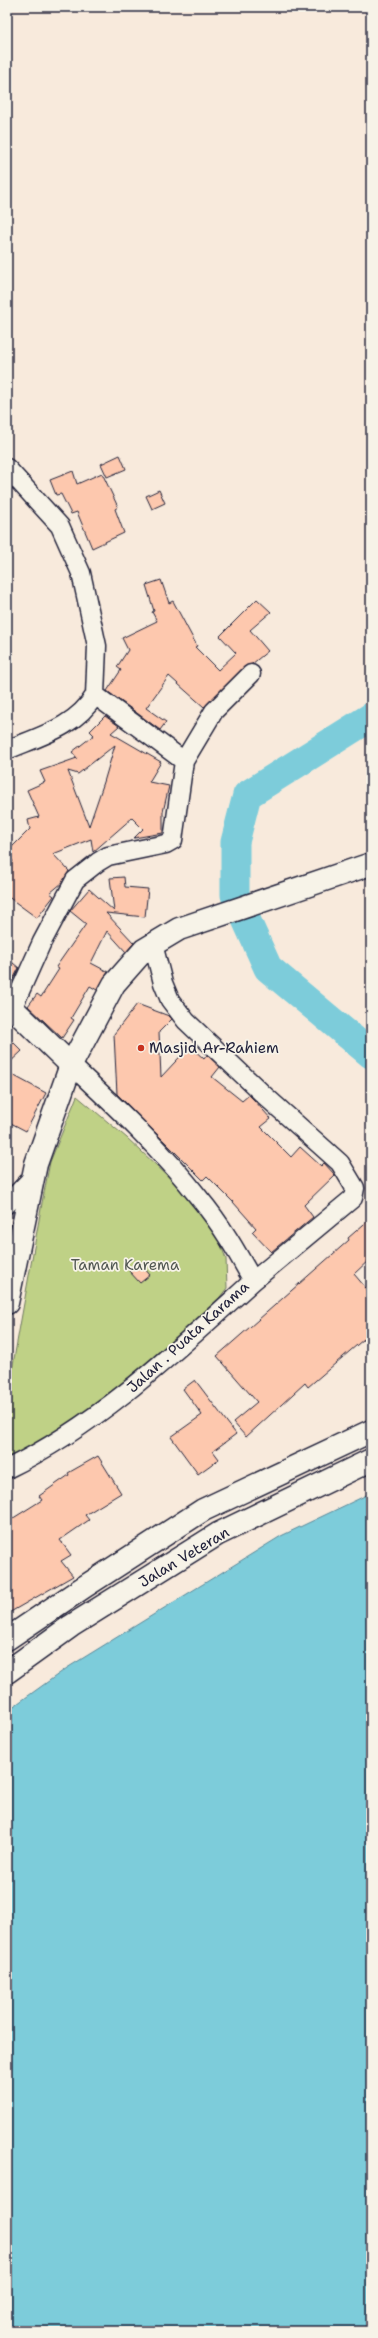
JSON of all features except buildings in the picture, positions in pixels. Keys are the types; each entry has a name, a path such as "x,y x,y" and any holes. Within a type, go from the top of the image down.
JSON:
{"main road":[{"path":"7,1303 33,1177 71,1065 114,984 144,950 179,929 314,885 371,864"},
{"path":"10,1006 71,1065"},
{"name":"Jalan Veteran","path":"7,1640 84,1587 203,1510 371,1431"},
{"name":"Jalan Veteran","path":"7,1672 71,1626 218,1534 371,1460"}],"street":[{"path":"7,468 60,526 81,573 97,646 95,695 87,709 62,727 7,750"},
{"path":"10,1006 75,880 108,856 166,844 173,840 184,761 214,711 251,674"},
{"path":"95,695 184,761"},
{"path":"153,944 163,983 170,1000 186,1021 264,1095 340,1163 354,1188 353,1198 253,1281"},
{"name":"Jalan . Puata Karama","path":"7,1469 80,1426 125,1394 253,1281 220,1225 200,1198 118,1110 71,1065"},
{"path":"7,1204 33,1177"}],"green space":[{"name":"Taman Karema","path":"77,1096 127,1138 185,1192 214,1226 226,1259 227,1288 199,1324 121,1390 7,1463 7,1398 42,1203 50,1162"}],"water":[{"path":"371,1493 371,2331 7,2331 7,1711 67,1668 281,1536"}],"waterway":[{"path":"371,717 247,795 235,842 235,895 268,968 371,1054"}],"place":[{"name":"Masjid Ar-Rahiem","path":"141,1048"}]}
